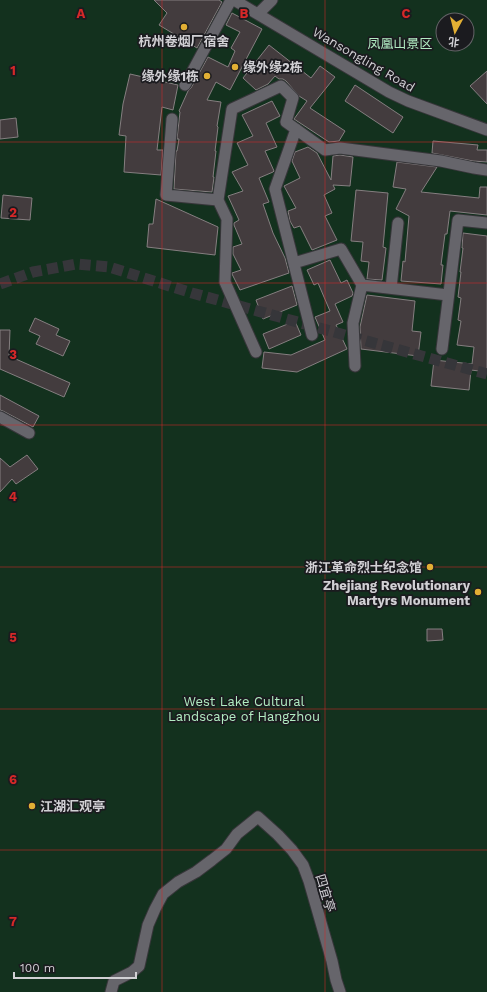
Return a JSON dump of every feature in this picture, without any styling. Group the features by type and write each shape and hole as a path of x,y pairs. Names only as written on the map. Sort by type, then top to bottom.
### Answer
{"street":[{"name":"Wansongling Road","path":"232,0 402,98 438,113 487,130"},
{"path":"185,85 232,0"},
{"path":"258,14 272,0"},
{"path":"256,352 225,282 227,220 218,200 232,109 281,86 293,98 286,122 325,150 340,148 441,160 487,170"},
{"path":"172,119 166,194 218,200"},
{"path":"296,128 275,189 312,335"},
{"path":"442,349 458,220 487,223"},
{"path":"391,288 398,223"},
{"path":"294,263 341,249 362,285 353,323 355,366"},
{"path":"362,285 448,295"},
{"path":"0,417 29,433"},
{"name":"四宜亭","path":"111,992 114,981 132,972 139,966 148,925 154,909 163,894 178,882 196,872 226,849 237,834 258,817 278,835 303,865 340,992"}],"green space":[{"name":"West Lake Cultural Landscape of Hangzhou","path":"0,0 487,0 487,992 0,992 0,426 5,421 0,418"}],"building":[{"path":"154,0 219,0 222,2 197,48 159,25 167,13"},
{"path":"232,13 262,29 230,90 216,82 207,100 221,102 217,126 212,192 174,189 176,151 179,139 177,139 179,111 188,91 208,57 228,67 235,51 231,48 240,32 226,25"},
{"path":"269,45 311,78 320,66 335,77 310,108 345,131 339,141 329,142 294,119 307,101 299,96 283,79 279,79 275,76 268,84 256,90 243,78"},
{"path":"487,71 487,104 470,86"},
{"path":"130,74 178,85 173,110 162,107 157,150 163,150 161,175 124,172 126,136 119,135 123,104"},
{"path":"355,85 403,117 393,133 345,101"},
{"path":"272,101 280,116 266,123 277,147 265,151 274,171 259,178 269,202 263,204 273,233 285,258 289,273 240,290 232,274 241,270 233,254 233,247 242,244 234,225 234,223 239,220 228,196 243,191 232,172 248,165 237,143 253,136 242,115"},
{"path":"16,118 18,137 0,139 0,120"},
{"path":"433,141 478,145 477,150 487,150 487,162 473,161 432,153"},
{"path":"308,147 317,153 331,180 333,156 340,155 353,157 350,186 333,185 335,189 324,195 332,213 325,216 337,240 312,250 300,226 294,228 290,221 288,211 296,208 284,186 300,178 292,161 295,152"},
{"path":"397,162 437,167 421,192 479,198 480,187 487,187 487,215 450,211 441,265 443,265 441,284 401,281 403,261 405,262 409,216 396,209 406,189 393,187"},
{"path":"356,190 388,193 383,247 386,248 382,280 367,279 369,262 361,261 363,242 351,241"},
{"path":"3,195 32,198 30,220 1,218"},
{"path":"156,199 218,227 215,255 147,247 149,224 153,224"},
{"path":"463,233 487,236 487,372 471,370 469,390 431,386 434,360 472,364 474,347 457,345 461,321 458,320 461,298 458,297"},
{"path":"330,260 341,283 347,280 353,293 352,296 335,304 343,322 336,325 347,349 297,372 262,368 264,352 291,355 325,340 315,317 330,311 318,283 314,285 307,270"},
{"path":"292,286 297,305 263,319 256,300"},
{"path":"367,295 415,301 412,331 421,332 418,356 361,349 360,327"},
{"path":"35,318 59,329 56,335 70,341 63,356 36,344 40,336 29,331"},
{"path":"295,321 301,335 269,349 263,334"},
{"path":"0,330 10,330 9,356 70,383 64,397 0,369"},
{"path":"0,395 39,416 33,427 0,410"},
{"path":"27,455 38,469 16,484 12,479 0,492 0,458 10,467"},
{"path":"427,629 442,629 443,640 427,641"}],"tunnel":[{"path":"0,284 33,272 76,264 109,267 192,293 487,374"}],"place":[{"name":"杭州卷烟厂宿舍","path":"184,27"},
{"name":"缘外缘2栋","path":"235,67"},
{"name":"缘外缘1栋","path":"207,76"},
{"name":"浙江革命烈士纪念馆","path":"430,567"},
{"name":"Zhejiang Revolutionary Martyrs Monument","path":"478,592"},
{"name":"江湖汇观亭","path":"32,806"}],"park label":[{"name":"凤凰山景区","path":"400,43"}]}
